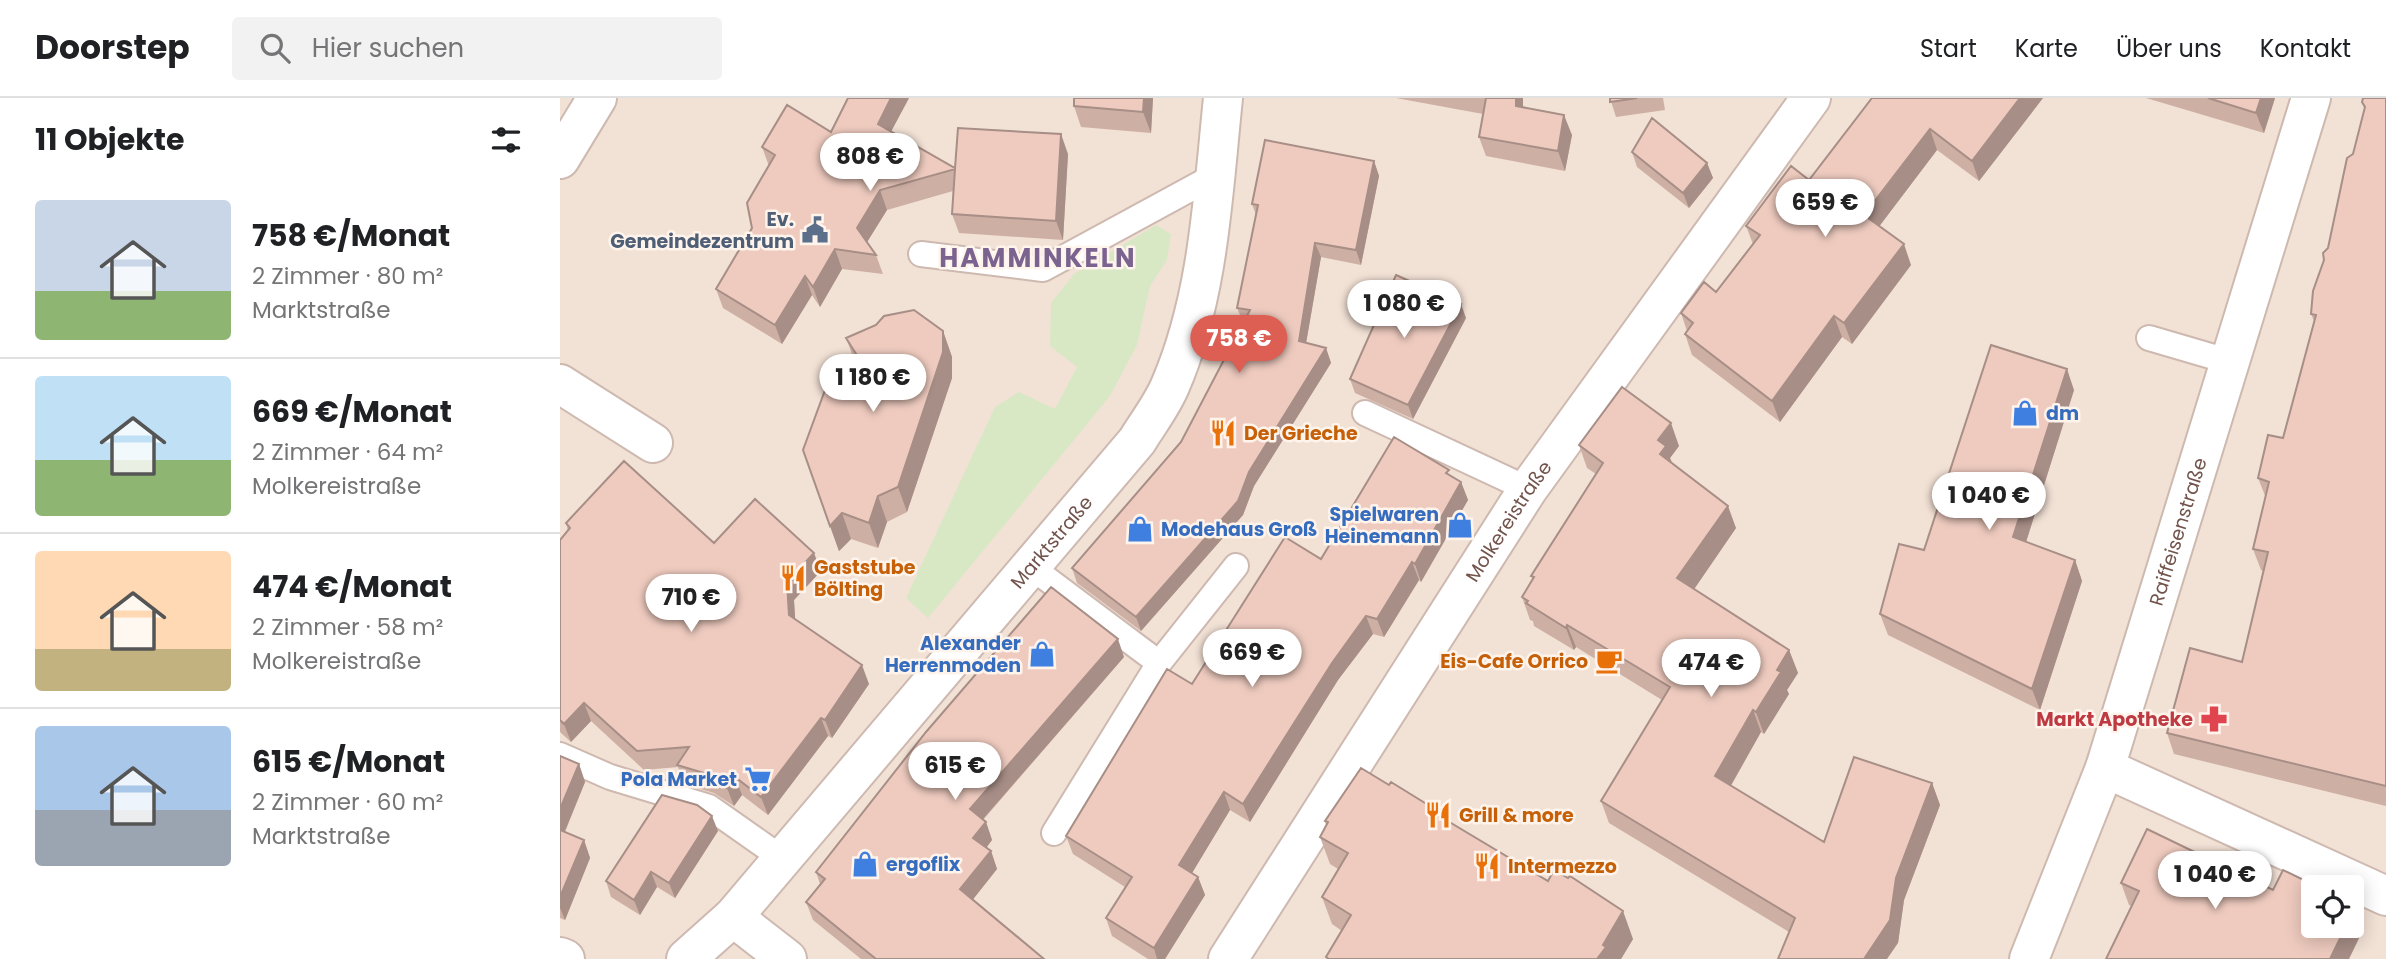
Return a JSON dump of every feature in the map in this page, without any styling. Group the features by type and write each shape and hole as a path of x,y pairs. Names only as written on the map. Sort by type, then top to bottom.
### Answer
{"street":[{"path":"560,159 597,98"},
{"name":"Marktstraße","path":"686,959 733,917 1137,441 1169,388 1189,334 1203,271 1223,98"},
{"name":"Molkereistraße","path":"1227,959 1528,489 1811,98"},
{"name":"Raiffeisenstraße","path":"2029,959 2105,768 2311,98"},
{"path":"560,384 653,443"},
{"path":"2105,768 2386,896"},
{"path":"733,917 787,959"},
{"path":"560,957 565,959"}],"lane":[{"path":"920,254 1043,269 1214,176"},
{"path":"2149,338 2231,362"},
{"path":"1365,413 1528,489"},
{"path":"1054,833 1159,663 1236,566"},
{"path":"1031,567 1159,663"},
{"path":"560,755 610,777 709,807 783,859"}],"shaded area":[{"path":"560,98 2386,98 2386,959 560,959"}],"green space":[{"path":"1156,225 1171,234 1167,260 1150,286 1137,345 1110,396 928,618 906,598 995,407 1019,392 1055,409 1077,367 1050,346 1051,303 1074,274"}],"building":[{"path":"848,98 891,98 878,124 955,168 958,128 1061,134 1056,221 952,214 955,169 880,190 857,228 876,255 835,249 813,287 805,276 775,325 716,289 752,228 747,203 775,155 762,147 787,105 831,132"},
{"path":"1074,98 1144,98 1143,112 1074,106"},
{"path":"1486,98 1516,98 1516,106 1564,115 1558,151 1479,137"},
{"path":"1610,98 1637,98 1610,102"},
{"path":"1872,98 2020,98 1972,161 1930,129 1864,215 1904,244 1844,323 1834,316 1772,401 1685,334 1693,323 1681,313 1704,282 1716,292 1760,235 1746,226 1791,166 1809,180"},
{"path":"2208,98 2261,98 2256,113"},
{"path":"2363,98 2386,98 2386,786 2167,733 2190,648 2242,662 2268,552 2253,549 2269,482 2258,478 2268,435 2283,438 2316,315 2311,314 2313,291 2324,260 2323,253 2328,248 2347,158 2353,154 2365,107"},
{"path":"1652,118 1707,163 1683,193 1632,152"},
{"path":"1265,140 1374,161 1356,250 1315,243 1299,341 1326,348 1249,472 1238,501 1136,617 1072,568 1181,442 1250,310 1237,308 1258,205 1252,204"},
{"path":"1396,275 1461,304 1408,405 1350,379"},
{"path":"914,310 943,331 943,352 898,487 878,496 869,523 842,513 830,526 803,450 832,371 860,360 846,338 876,325 884,316"},
{"path":"1991,345 2067,369 2013,537 2075,560 2032,689 1880,614 1899,544 1924,550"},
{"path":"1622,387 1671,423 1658,440 1666,446 1660,454 1728,506 1677,578 1789,650 1777,670 1781,672 1756,712 1753,710 1715,776 1824,842 1854,757 1932,783 1896,878 1890,920 1864,959 1778,959 1795,918 1601,801 1670,687 1567,625 1566,628 1526,603 1528,601 1522,597 1534,577 1531,576 1603,463 1579,445"},
{"path":"1394,437 1449,470 1446,473 1461,482 1415,564 1412,562 1377,619 1366,616 1332,663 1243,804 1224,792 1179,865 1198,877 1154,948 1106,918 1132,877 1066,836 1167,669 1192,684 1285,537 1321,559"},
{"path":"624,461 714,543 755,499 814,553 787,582 789,615 862,665 825,720 821,718 761,797 735,777 727,788 707,774 677,765 689,747 637,751 584,703 564,724 560,720 560,540 570,528 566,523"},
{"path":"1051,587 1118,639 970,809 986,822 973,838 991,851 960,889 1044,959 876,959 806,902 825,879 816,872 926,732"},
{"path":"560,756 579,764 560,809"},
{"path":"1361,768 1389,785 1391,782 1433,808 1431,811 1548,881 1554,870 1568,878 1570,876 1623,911 1603,945 1606,947 1597,959 1326,957 1351,915 1322,897 1348,853 1320,837 1328,822 1325,821"},
{"path":"662,795 697,805 712,816 669,883 651,872 634,900 606,881"},
{"path":"2147,829 2273,890 2283,870 2301,879 2301,938 2340,938 2330,959 2106,959 2139,891 2121,883"},
{"path":"560,830 584,840 560,897"}],"place":[{"name":"Ev. Gemeindezentrum","path":"815,230"},
{"name":"dm","path":"2025,413"},
{"name":"Der Grieche","path":"1223,433"},
{"name":"Spielwaren Heinemann","path":"1460,525"},
{"name":"Modehaus Groß","path":"1140,529"},
{"name":"Gaststube Bölting","path":"793,578"},
{"name":"Alexander Herrenmoden","path":"1042,654"},
{"name":"Eis-Cafe Orrico","path":"1609,661"},
{"name":"Markt Apotheke","path":"2214,719"},
{"name":"Pola Market","path":"758,779"},
{"name":"Grill & more","path":"1438,815"},
{"name":"ergoflix","path":"865,864"},
{"name":"Intermezzo","path":"1487,866"}],"district":[{"name":"HAMMINKELN","path":"1038,258"}]}
